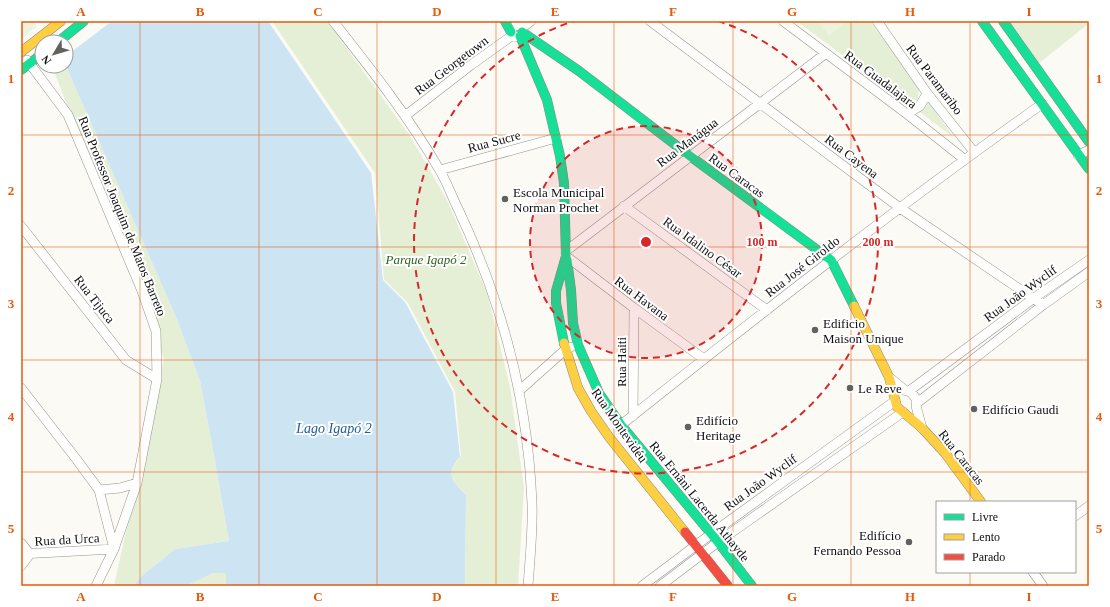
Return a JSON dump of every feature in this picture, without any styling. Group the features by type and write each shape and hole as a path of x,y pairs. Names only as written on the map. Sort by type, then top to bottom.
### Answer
{"street":[{"path":"21,52 62,21"},
{"path":"68,34 84,21"},
{"name":"Rua Montevidéu","path":"505,21 517,30 547,100 556,138 564,183 566,253 556,291 556,303 561,331 578,388 591,411 609,437 703,554"},
{"name":"Rua Georgetown","path":"405,116 517,30 531,21"},
{"name":"Rua Cayena","path":"650,21 900,208 1044,305"},
{"name":"Rua Guadalajara","path":"783,21 964,160"},
{"name":"Rua Paramaribo","path":"877,21 927,93 974,152"},
{"path":"982,21 1089,169"},
{"path":"1003,21 1089,142"},
{"path":"336,22 405,116 440,170 471,237 497,305 519,390 526,437 532,502 528,586"},
{"name":"Rua Caracas","path":"517,30 579,71 690,156 831,260 889,377 898,409 904,412 922,428 945,453 980,501"},
{"name":"Rua Professor Joaquim de Matos Barreto","path":"21,52 68,115 142,291 156,331 157,379 137,484 114,549 96,586"},
{"name":"Rua Manágua","path":"566,253 624,206 825,54"},
{"path":"21,70 34,60"},
{"path":"906,114 920,106 927,93"},
{"name":"Rua José Giroldo","path":"622,425 831,260 974,152 1042,104"},
{"name":"Rua Sucre","path":"440,170 556,138"},
{"path":"1078,155 1089,150"},
{"name":"Rua Idalino César","path":"624,206 767,310"},
{"name":"Rua Tijuca","path":"21,226 126,360 157,379"},
{"name":"Rua Havana","path":"566,253 634,308 704,359"},
{"name":"Rua Ernâni Lacerda Athayde","path":"566,253 571,290 573,323 578,344 599,393 622,425 752,586"},
{"name":"Rua João Wyclif","path":"642,586 895,400 900,392 907,391 1034,298 1089,260"},
{"name":"Rua João Wyclif","path":"660,586 718,542 904,412 912,411 916,404 1089,272"},
{"name":"Rua Haiti","path":"633,416 634,308"},
{"path":"519,390 566,349 578,344"},
{"name":"Rua Caracas","path":"889,377 914,396 922,428"},
{"path":"21,388 99,490 114,549"},
{"path":"99,490 120,488 137,484"},
{"path":"1076,515 1089,506"},
{"path":"21,543 25,554 21,566"},
{"name":"Rua da Urca","path":"25,554 114,549"},
{"path":"703,554 728,586"},
{"path":"1034,573 1043,586"}],"green space":[{"path":"21,21 33,21 37,26 21,39"},
{"name":"Parque Igapó 2","path":"272,21 327,21 410,136 447,200 487,293 510,387 524,488 518,586 465,586 466,495 456,485 452,476 454,465 461,456 455,392 408,303 384,279 375,173"},
{"path":"802,21 870,21 919,88 918,100 906,102 799,23"},
{"path":"817,21 847,21 829,36"},
{"path":"1007,21 1082,21 1088,24 1038,64"},
{"path":"55,74 70,74 176,317 200,381 229,541 175,549 143,575 133,586 114,586 164,359"},
{"path":"928,101 953,137 920,112 925,108"},
{"path":"213,573 226,573 226,586 186,586"}],"water":[{"name":"Lago Igapó 2","path":"112,21 268,21 371,173 383,280 405,302 453,392 460,457 453,466 452,476 456,485 466,495 465,586 226,586 226,573 213,573 186,586 133,586 143,575 175,549 229,541 200,381 176,317 70,74 74,74 74,50"}],"traffic: fast":[{"path":"68,34 84,21"},
{"path":"505,21 511,32"},
{"path":"982,21 1089,169"},
{"path":"1003,21 1089,142"},
{"path":"522,32 579,71 690,156 831,260 854,306"},
{"path":"520,36 547,100 560,156 564,183 566,256 556,291 556,303 564,343"},
{"path":"21,70 34,60"},
{"path":"567,260 573,323 578,345 599,393 621,425 718,542 752,586"}],"traffic: slow":[{"path":"21,52 61,21"},
{"path":"854,306 889,377 897,407 922,428 945,453 980,501"},
{"path":"564,343 578,388 591,411 609,437 685,532"}],"traffic: jam":[{"path":"685,532 728,586"}],"place":[{"name":"Escola Municipal Norman Prochet","path":"505,199"},
{"name":"Edificio Maison Unique","path":"815,330"},
{"name":"Le Reve","path":"850,388"},
{"name":"Edifício Gaudi","path":"974,409"},
{"name":"Edifício Heritage","path":"688,427"},
{"name":"Edifício Fernando Pessoa","path":"909,542"}]}
